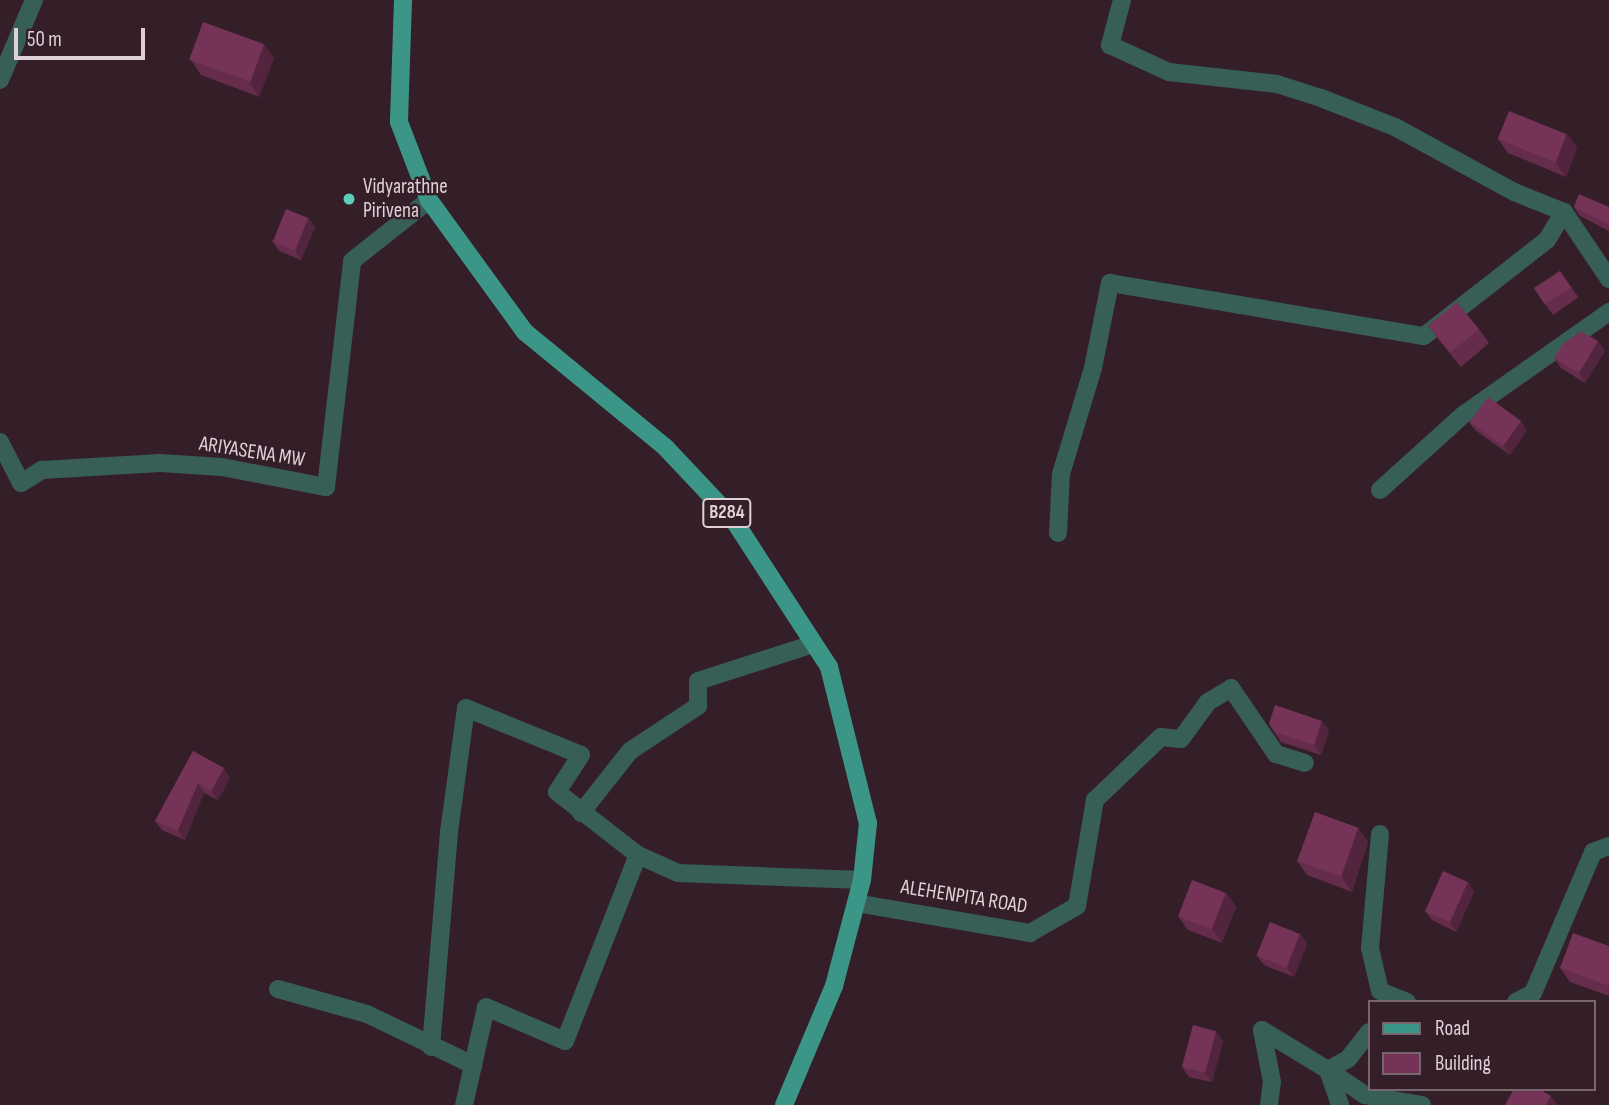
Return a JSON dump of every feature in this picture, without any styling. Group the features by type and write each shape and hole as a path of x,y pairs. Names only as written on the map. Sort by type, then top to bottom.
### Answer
{"main road":[{"name":"B284","path":"403,0 399,122 429,200 525,332 666,448 733,519 829,667 868,823 862,880 834,986 784,1105"}],"street":[{"path":"0,80 34,0"},
{"path":"1122,0 1110,46 1169,72 1277,84 1321,98 1395,128 1514,192 1564,212 1609,279"},
{"name":"ARIYASENA MW","path":"0,442 21,483 42,470 160,463 222,467 326,487 352,261 429,200"},
{"path":"1058,533 1061,474 1093,368 1110,283 1424,336 1546,240 1564,212"},
{"path":"1380,490 1463,415 1609,312"},
{"path":"581,813 630,751 698,706 698,681 813,644"},
{"name":"ALEHENPITA ROAD","path":"856,903 1030,933 1065,913 1077,906 1095,800 1161,737 1181,739 1208,702 1231,688 1276,754 1305,763"},
{"path":"431,1047 449,832 466,708 581,755 557,792 638,855 678,873 862,880"},
{"path":"1380,834 1370,948 1380,997"},
{"path":"1520,1000 1534,993 1594,852 1609,846"},
{"path":"464,1105 486,1007 565,1041 638,855"},
{"path":"278,989 367,1014 473,1065"},
{"path":"1269,1105 1272,1082 1262,1030 1365,1095 1422,1105"},
{"path":"1328,1070 1348,1059 1368,1033"},
{"path":"1328,1070 1339,1105"}],"building":[{"path":"203,22 264,44 250,82 189,60"},
{"path":"1509,111 1566,134 1555,162 1498,139"},
{"path":"1579,194 1609,207 1609,225 1574,207"},
{"path":"286,209 308,218 295,250 273,241"},
{"path":"1560,271 1571,288 1545,305 1534,288"},
{"path":"1457,302 1479,329 1450,352 1428,325"},
{"path":"1581,331 1598,341 1579,373 1554,358 1563,344"},
{"path":"1488,397 1521,421 1503,446 1470,422"},
{"path":"1275,705 1322,721 1314,745 1275,732 1269,724"},
{"path":"193,751 224,768 211,791 198,783 178,830 155,821"},
{"path":"1315,812 1358,828 1340,877 1297,861"},
{"path":"1443,871 1468,882 1450,922 1425,911"},
{"path":"1192,880 1226,893 1212,929 1178,916"},
{"path":"1270,922 1300,934 1286,967 1257,955"},
{"path":"1573,933 1609,946 1609,986 1560,968"},
{"path":"1193,1025 1216,1031 1205,1073 1182,1067"},
{"path":"1513,1091 1542,1091 1551,1096 1546,1105 1505,1105"}],"place":[{"name":"Vidyarathne Pirivena","path":"349,199"}]}
